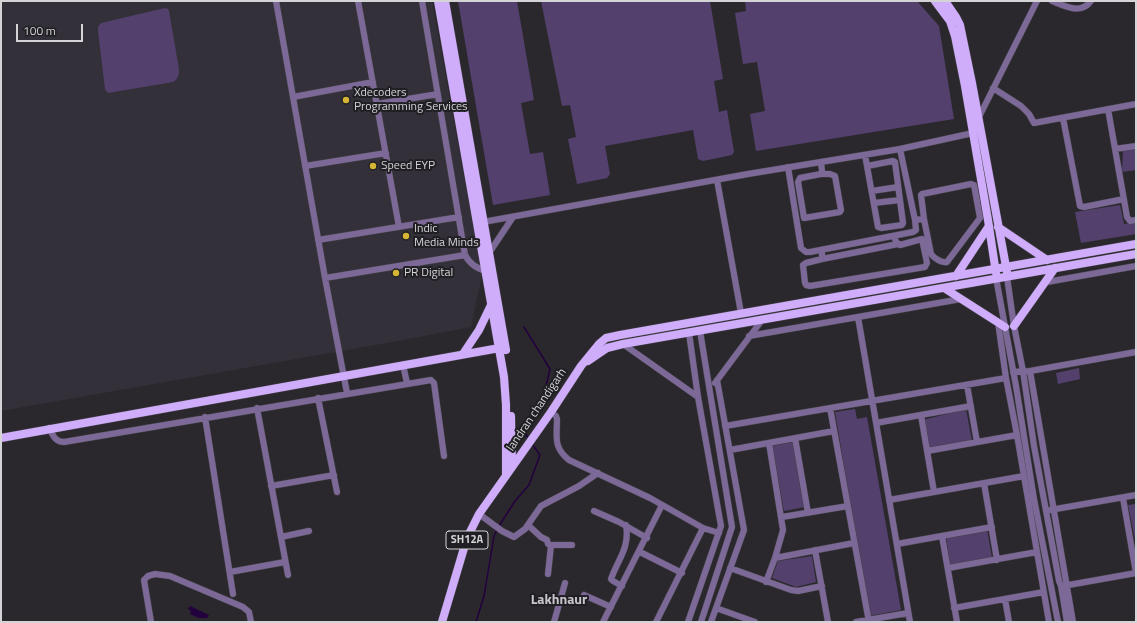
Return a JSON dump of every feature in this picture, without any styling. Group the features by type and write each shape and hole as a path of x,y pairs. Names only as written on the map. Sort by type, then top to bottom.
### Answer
{"main road":[{"path":"438,1 481,223 489,253 502,347 506,404 506,475"},
{"path":"445,1 481,223 486,271 492,303 510,377 512,467"},
{"path":"935,1 950,21 953,29 965,86 989,226 996,278"},
{"path":"945,1 960,25 1007,276"},
{"path":"956,276 989,226"},
{"path":"998,227 1047,260"},
{"name":"landran chandigarh","path":"512,467 581,366 599,344 606,338 1136,244"},
{"path":"581,366 607,348 623,344 1136,254"},
{"path":"1014,326 1047,282 1055,268"},
{"path":"944,288 1005,327"},
{"path":"463,354 479,330 492,303"},
{"path":"1,438 49,428 502,347"},
{"name":"SH12A","path":"442,622 467,538 479,514 512,467"}],"street":[{"path":"276,1 318,240 347,393"},
{"path":"358,1 399,227"},
{"path":"422,1 459,217 464,255 474,266 486,271"},
{"path":"481,223 788,167 900,149 973,133 993,88 1037,1"},
{"path":"1052,1 1074,9 1087,6 1091,1"},
{"path":"293,97 373,82"},
{"path":"993,88 1021,106 1029,114 1034,123 1136,104"},
{"path":"377,104 438,94"},
{"path":"1108,109 1128,220 1136,220"},
{"path":"1063,118 1080,206 1084,207 1124,199"},
{"path":"1115,149 1136,146"},
{"path":"788,167 801,248 806,252 822,250 913,232 916,230 916,220 900,149"},
{"path":"305,166 386,152"},
{"path":"865,155 878,227 881,228 902,225 903,223 895,162 893,161 867,166"},
{"path":"821,162 821,174"},
{"path":"821,174 830,174 835,176 841,210 839,213 804,218 798,182 800,178 821,174"},
{"path":"717,180 741,314"},
{"path":"971,184 974,185 980,218 947,262 943,262 933,257 931,254 924,219 922,194 971,184"},
{"path":"872,191 898,187"},
{"path":"874,203 900,200"},
{"path":"318,240 459,217"},
{"path":"489,253 513,217"},
{"path":"916,220 924,219"},
{"path":"894,236 898,244"},
{"path":"922,239 927,263 925,267 810,286 806,285 804,265 806,263 822,259 898,244 900,245 922,239"},
{"path":"822,250 822,259"},
{"path":"325,278 464,255"},
{"path":"1047,282 1136,266"},
{"path":"1007,276 1034,446 1059,581 1064,586 1072,622"},
{"path":"996,278 1036,512 1058,622"},
{"path":"749,336 961,298"},
{"path":"858,317 910,622"},
{"path":"710,390 762,320"},
{"path":"998,322 1006,378 1050,622"},
{"path":"700,331 732,527 701,622"},
{"path":"688,622 721,526 698,397 689,333"},
{"path":"623,344 698,397"},
{"path":"1013,372 1030,371 1136,352"},
{"path":"403,365 407,383"},
{"path":"1030,371 1054,510 1067,622"},
{"path":"725,426 1006,378"},
{"path":"49,428 56,440 64,442 428,380 434,382 444,456"},
{"path":"711,622 744,530 717,380"},
{"path":"967,385 977,442"},
{"path":"318,398 337,492"},
{"path":"876,423 970,406"},
{"path":"257,408 288,575"},
{"path":"830,408 868,621"},
{"path":"551,412 557,419 557,444 560,451 568,460 598,473 662,505 703,528 719,533"},
{"path":"921,415 934,492"},
{"path":"205,417 233,594"},
{"path":"730,450 834,431"},
{"path":"927,451 1017,435"},
{"path":"795,438 808,513"},
{"path":"766,582 783,534 782,517 769,443"},
{"path":"479,514 514,537 528,525 541,506 579,486 598,473"},
{"path":"271,486 334,475"},
{"path":"889,500 1024,476"},
{"path":"984,483 997,560"},
{"path":"1036,512 1136,495"},
{"path":"1052,588 1136,573 1123,498"},
{"path":"603,622 640,552 662,505"},
{"path":"782,517 848,506"},
{"path":"594,511 626,525 647,538"},
{"path":"528,525 547,540 548,544 551,546 548,574"},
{"path":"622,586 611,579 625,550 627,532 626,525"},
{"path":"897,544 992,527"},
{"path":"656,622 682,573 703,528"},
{"path":"281,537 309,531"},
{"path":"942,536 957,622"},
{"path":"775,558 854,543"},
{"path":"551,546 572,545"},
{"path":"815,550 828,622"},
{"path":"640,552 682,573"},
{"path":"948,568 1037,552"},
{"path":"230,572 285,562"},
{"path":"730,568 795,591 822,586"},
{"path":"151,622 144,580 148,576 162,574 177,578 243,607 249,612 252,622"},
{"path":"554,622 565,583"},
{"path":"954,608 1044,592"},
{"path":"584,595 611,607"},
{"path":"1005,599 1009,622"},
{"path":"716,608 754,622"},
{"path":"856,622 908,614"}],"shaded area":[{"path":"1,1 432,1 482,275 471,327 1,411"},
{"path":"458,1 517,1 534,100 521,103 530,154 543,152 550,195 493,205"},
{"path":"541,1 710,1 723,79 714,81 719,112 727,110 734,152 732,155 703,161 698,159 693,130 605,146 610,174 607,178 577,184 568,139 576,137 570,105 562,106"},
{"path":"745,1 917,1 939,26 954,119 756,151 750,114 765,111 757,62 743,64 735,13 746,11"},
{"path":"165,8 169,11 179,69 175,81 108,93 105,89 98,27 101,23"},
{"path":"1136,149 1136,170 1122,172 1123,151"},
{"path":"1120,205 1124,224 1136,222 1136,234 1081,243 1075,212"},
{"path":"1079,368 1080,379 1058,384 1056,373"},
{"path":"855,409 857,419 867,417 901,610 869,616 835,412"},
{"path":"966,409 972,441 929,450 923,420"},
{"path":"793,442 805,507 784,511 772,446"},
{"path":"1136,504 1136,544 1128,505"},
{"path":"987,529 992,558 950,565 946,537"},
{"path":"812,556 816,582 796,587 772,578 778,561"},
{"path":"190,606 209,615 207,618 199,618 190,614 191,611 188,609"}],"waterway":[{"path":"524,327 550,369 544,394 529,422 525,433 529,439"},
{"path":"499,526 515,501 529,485 540,455 532,444"},
{"path":"476,622 484,596 494,536 497,530"}],"place":[{"name":"Xdecoders Programming Services","path":"346,100"},
{"name":"Speed EYP","path":"373,166"},
{"name":"Indic Media Minds","path":"406,236"},
{"name":"PR Digital","path":"396,273"}],"district":[{"name":"Lakhnaur","path":"559,601"}]}
